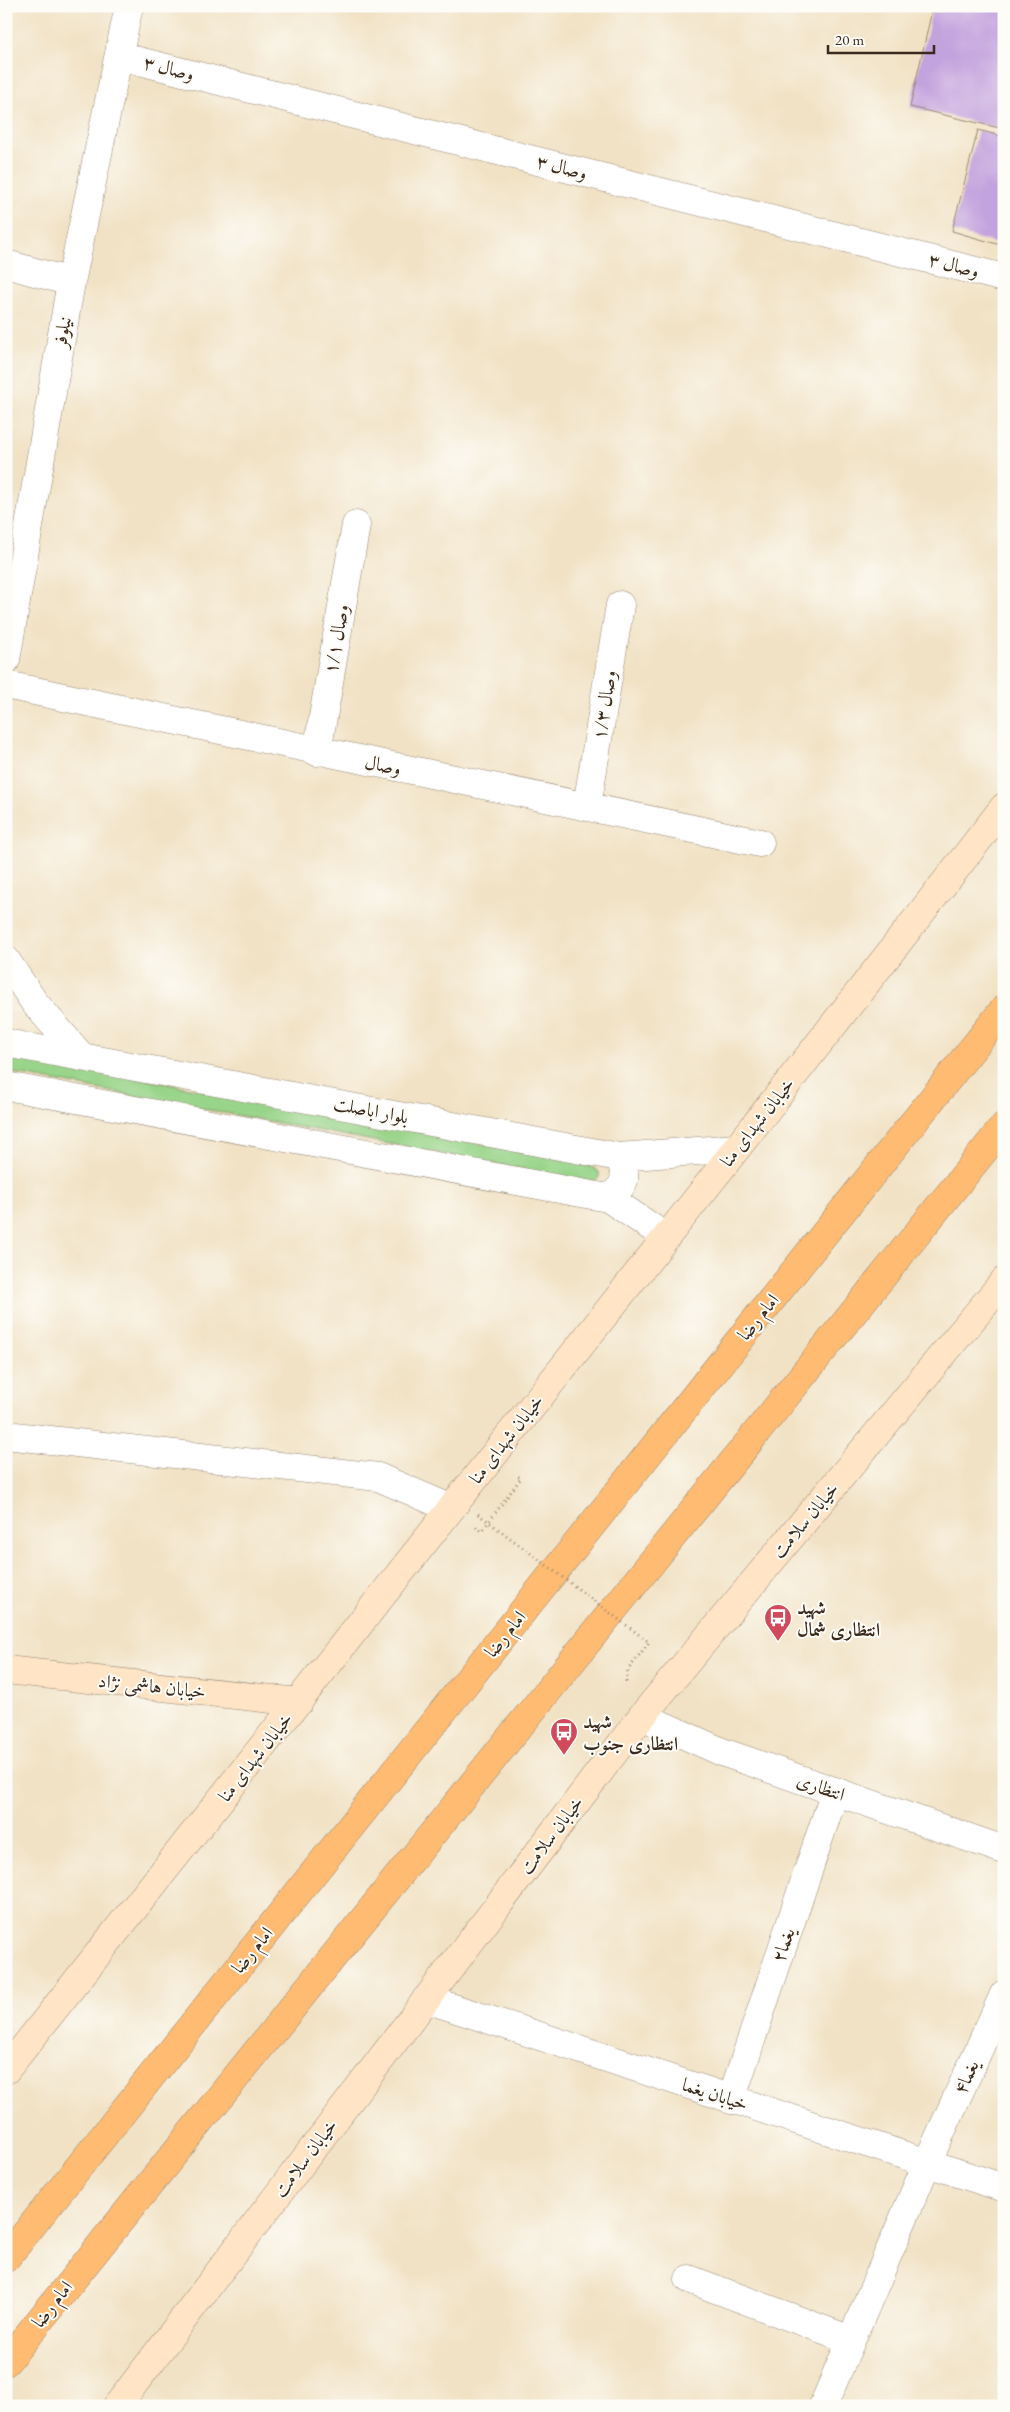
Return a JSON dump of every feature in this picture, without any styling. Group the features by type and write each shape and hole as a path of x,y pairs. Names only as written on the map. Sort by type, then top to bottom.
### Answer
{"highway":[{"name":"امام رضا","path":"6,2258 1004,1009"},
{"name":"امام رضا","path":"6,2362 1004,1126"}],"street":[{"name":"نیلوفر","path":"6,660 71,282 129,6"},
{"name":"وصال ۳","path":"120,56 1004,278"},
{"path":"6,264 71,282"},
{"name":"وصال ۱/۱","path":"317,752 356,525"},
{"name":"وصال ۱/۳","path":"587,806 620,605"},
{"name":"وصال","path":"6,685 317,752 760,843"},
{"name":"خیابان شهدای منا","path":"6,2070 737,1148 1004,807"},
{"path":"6,960 34,1002 81,1056"},
{"name":"بلوار اباصلت","path":"6,1042 619,1157 737,1148"},
{"path":"6,1086 608,1198 666,1237"},
{"path":"608,1198 620,1190 624,1182 625,1170 619,1157"},
{"name":"خیابان سلامت","path":"117,2406 642,1716 1004,1280"},
{"path":"6,1435 378,1478 450,1508"},
{"name":"خیابان هاشمی نژاد","path":"6,1670 299,1702"},
{"name":"انتظاری","path":"642,1716 722,1752 1004,1850"},
{"name":"یغما۲","path":"731,2100 835,1791"},
{"name":"یغما۴","path":"823,2406 928,2161 1004,1994"},
{"name":"خیابان یغما","path":"426,1999 731,2100 928,2161 1004,2188"},
{"path":"689,2279 851,2340"}],"path":[{"path":"478,1514 649,1642 628,1670"}],"green space":[{"path":"6,1053 566,1160 592,1167 599,1172 599,1177 595,1181 587,1181 6,1072"}],"building":[{"path":"933,6 995,6 1004,8 1004,129 910,107"},
{"path":"978,130 1004,137 1004,246 952,231"}],"place":[{"name":"شهید انتظاری شمال","path":"778,1642"},
{"name":"شهید انتظاری جنوب","path":"564,1756"}]}
